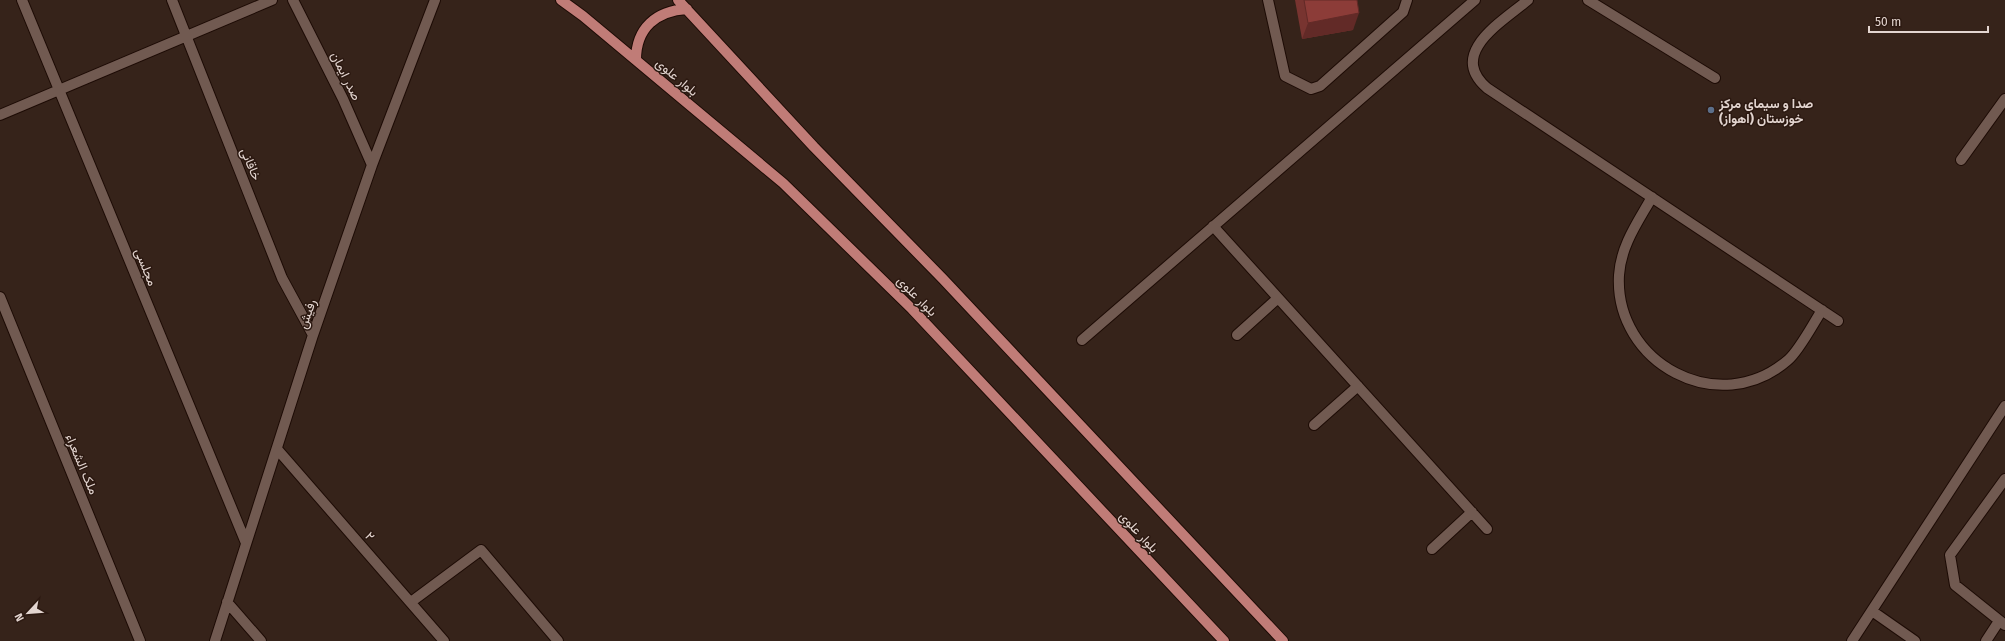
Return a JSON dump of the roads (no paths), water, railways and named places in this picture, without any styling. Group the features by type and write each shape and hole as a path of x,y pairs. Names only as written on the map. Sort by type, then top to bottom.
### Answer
{"main road":[{"name":"بلوار علوی","path":"562,0 783,183 912,309 1224,641"},
{"path":"678,0 814,147 943,279 1283,641"},
{"path":"636,60 636,49 641,35 649,24 660,15 673,10 687,9"}],"street":[{"name":"مجلسی","path":"22,0 246,543"},
{"name":"خاقانی","path":"172,0 215,112 248,188 282,278 313,335"},
{"path":"0,115 272,0"},
{"name":"صدر ایمان","path":"293,0 343,99 372,165"},
{"name":"رفیش","path":"215,641 313,335 372,165 435,0"},
{"path":"1268,0 1285,76 1311,89 1320,86 1403,12 1407,0"},
{"path":"1082,340 1475,0"},
{"path":"1528,0 1478,44 1473,56 1472,69 1478,80 1652,198 1838,321"},
{"path":"1588,0 1715,78"},
{"path":"1961,160 2005,99"},
{"path":"1652,198 1626,243 1620,264 1619,291 1627,322 1634,336 1656,361 1669,370 1683,377 1715,384 1747,382 1762,376 1789,359 1822,310"},
{"path":"1214,226 1487,529"},
{"name":"ملک الشعراء","path":"0,297 141,639"},
{"path":"1237,335 1278,298"},
{"path":"1314,425 1358,386"},
{"path":"1852,641 2005,406"},
{"name":"۲","path":"277,448 444,641"},
{"path":"1986,641 2002,623 1955,584 1950,555 2005,479"},
{"path":"1432,549 1472,512"},
{"path":"411,602 480,550 558,641"},
{"path":"227,602 261,641"},
{"path":"1872,611 1915,641"},
{"path":"206,641 219,628"}],"place":[{"name":"صدا و سیمای مرکز خوزستان (اهواز)","path":"1711,110"}]}
